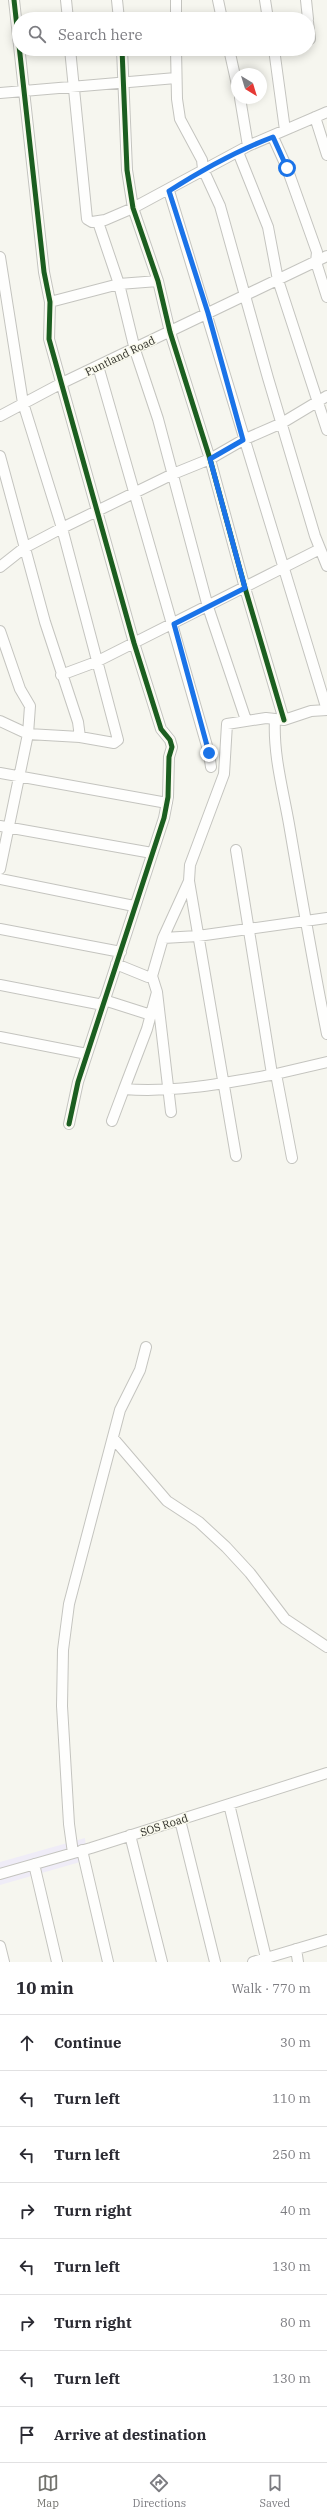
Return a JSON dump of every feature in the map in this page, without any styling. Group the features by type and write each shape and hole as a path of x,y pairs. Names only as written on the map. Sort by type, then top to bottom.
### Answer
{"street":[{"path":"14,0 15,12"},
{"path":"66,0 67,12"},
{"path":"117,0 118,12"},
{"path":"176,0 176,12"},
{"path":"218,0 221,12"},
{"path":"265,0 267,12"},
{"path":"306,0 307,12"},
{"path":"19,56 44,272 50,302 49,338 134,643 161,729 170,740 172,748 169,757 167,803 121,952 87,1054 69,1124"},
{"path":"71,56 87,220 98,222 133,208 169,191 203,170 248,146 273,137 285,130 327,112"},
{"path":"122,56 127,170 133,208 158,281 170,332 210,459 279,720 275,740 305,922 322,986 327,1034"},
{"path":"176,56 176,78 180,119 202,160 203,170 220,206 243,296 320,549 327,566"},
{"path":"231,56 233,68"},
{"path":"275,56 285,130"},
{"path":"0,93 23,92 124,81 176,78"},
{"path":"241,104 248,146"},
{"path":"315,117 327,155"},
{"path":"273,137 287,168 316,252 316,262 327,297"},
{"path":"238,152 268,227 278,280 327,430"},
{"path":"169,191 208,313 243,440 282,570 327,710 311,711 279,720 246,720 227,724 224,774 190,865 189,881 222,1083 236,1156"},
{"path":"98,222 119,284 135,350 173,474 208,607 246,720"},
{"name":"Puntland Road","path":"0,416 62,383 135,350 327,256"},
{"path":"0,257 23,403 62,528 96,662 118,740 114,743 80,737 28,734 0,721"},
{"path":"50,302 119,284 158,281"},
{"path":"98,366 174,624 209,753 211,767"},
{"path":"0,567 24,548 62,528 173,474 210,459 243,440 282,423 318,403 327,396"},
{"path":"0,456 24,548 61,675 78,722 80,737"},
{"path":"61,675 96,662 282,570 320,549"},
{"path":"0,630 20,689 30,706 28,734 19,777 5,827 0,869"},
{"path":"0,773 167,803"},
{"path":"5,827 152,854"},
{"path":"236,850 274,1074 292,1158"},
{"path":"0,879 134,906"},
{"path":"171,1112 157,992 152,976 163,938 189,881"},
{"path":"163,938 198,936 327,918"},
{"path":"0,929 121,952"},
{"path":"116,964 148,977 152,976"},
{"path":"0,985 104,1002 151,1015"},
{"path":"112,1121 151,1015 157,992"},
{"path":"0,1037 87,1054"},
{"path":"124,1089 168,1090 222,1083 274,1074 327,1062"},
{"path":"108,1962 69,1824 62,1706 63,1650 69,1604 90,1516 120,1410 140,1370 146,1347"},
{"path":"113,1438 167,1501 199,1522 226,1546 250,1573 285,1619 327,1647"},
{"name":"SOS Road","path":"0,1874 77,1852 327,1773"},
{"path":"228,1804 266,1958"},
{"path":"180,1820 215,1962"},
{"path":"130,1835 162,1962"},
{"path":"34,1864 56,1962"},
{"path":"253,1962 327,1940"},
{"path":"0,1946 4,1962"},
{"path":"296,1950 298,1962"}],"shaded area":[{"path":"85,1838 87,1860 0,1885 0,1862"}],"cycle path":[{"path":"14,0 15,12"},
{"path":"20,56 44,272 50,302 49,339 134,643 161,729 170,740 172,747 169,757 168,797 164,818 78,1082 69,1124"},
{"path":"122,56 127,170 133,208 158,281 170,332 210,459 245,588 284,720"}],"route":[{"path":"209,753 174,624 245,588 210,459 243,440 208,313 169,191 203,170 248,146 273,137 287,168"}]}
